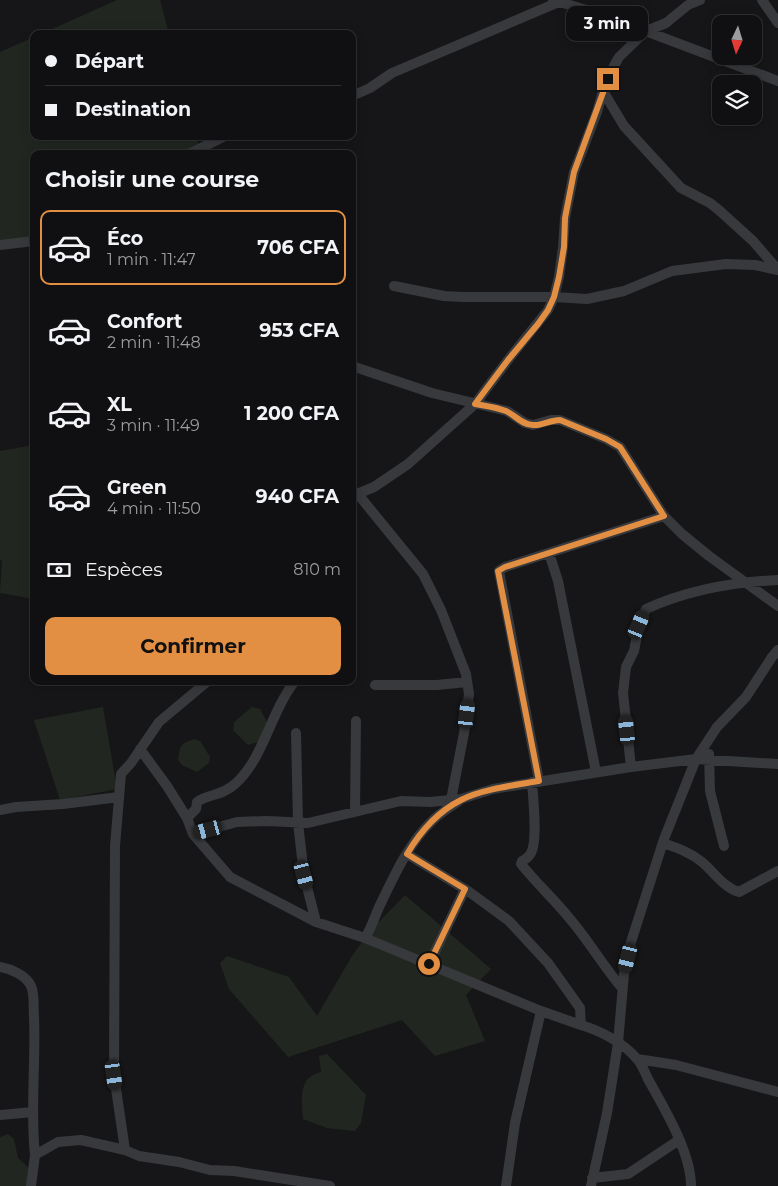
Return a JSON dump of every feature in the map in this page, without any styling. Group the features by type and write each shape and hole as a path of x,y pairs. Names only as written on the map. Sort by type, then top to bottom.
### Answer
{"street":[{"path":"356,494 374,487 408,464 475,404 548,310 554,297 560,270 565,218 574,172 603,91 619,57 646,31 666,23 688,5 700,0"},
{"path":"762,0 778,23"},
{"path":"356,94 370,88 392,73 556,1 602,15 778,81"},
{"path":"603,91 624,126 681,188 710,203 720,211 753,240 778,270"},
{"path":"197,150 217,140"},
{"path":"0,246 30,242"},
{"path":"394,286 444,296 587,299 610,295 672,271 726,264 755,265 778,270"},
{"path":"356,367 432,393 507,411 524,423 532,425 551,420 560,420 606,439 620,447 664,516 682,534 778,606"},
{"path":"356,495 423,574 441,610 466,674 469,694 456,800 433,819 418,836 380,904 370,931 364,938"},
{"path":"622,988 570,918 538,886 521,864 533,849 536,782 498,571 505,567 664,516"},
{"path":"549,553 558,581 596,772"},
{"path":"631,767 624,693 625,675 626,667 634,651 639,625 646,610 667,599 693,592 745,582 778,580"},
{"path":"679,1140 628,1174 592,1182 607,1113 618,1043 622,988 631,942 662,843 696,759 717,727 746,697 778,650"},
{"path":"375,685 437,685 467,682"},
{"path":"125,1150 114,1075 115,846 121,774 159,722 203,685"},
{"path":"187,818 196,809 197,802 221,794 236,784 258,753 286,693 292,685"},
{"path":"355,812 356,721"},
{"path":"296,733 298,823 304,875 316,922"},
{"path":"709,740 710,791 724,846"},
{"path":"140,749 187,818 193,834 230,877 316,922 364,938 540,1011 598,1030 618,1043 637,1059 679,1140 686,1160 691,1186"},
{"path":"193,834 237,822 268,821 308,824 401,801 430,802 456,800 493,790 536,782 696,759 778,764"},
{"path":"0,810 119,797"},
{"path":"662,843 686,851 716,874 730,890 739,892 778,871"},
{"path":"407,854 465,889 508,921 548,963 580,1008 581,1025"},
{"path":"429,964 465,889"},
{"path":"0,967 10,969 27,980 32,988 35,1045 33,1136 35,1155 31,1186"},
{"path":"506,1186 515,1123 540,1011"},
{"path":"637,1059 676,1066 778,1092"},
{"path":"0,1115 34,1112"},
{"path":"35,1155 58,1142 81,1140 125,1150 139,1156 179,1162 210,1170 234,1171 330,1186"}],"shaded area":[{"path":"117,0 160,0 168,30 50,30"},
{"path":"30,39 30,140 197,140 200,150 30,150 30,241 0,245 0,52"},
{"path":"30,446 30,598 0,593 2,560 0,560 0,451"},
{"path":"103,707 117,789 60,800 34,720"},
{"path":"252,707 260,709 269,726 261,741 248,745 233,730 234,722"},
{"path":"195,739 201,742 210,757 209,763 197,772 182,765 178,760 179,751 182,746 186,742"},
{"path":"405,895 491,969 466,995 485,1041 435,1056 402,1020 288,1057 229,989 220,963 227,956 289,977 317,1016 352,956 370,931"},
{"path":"327,1054 366,1095 361,1123 355,1131 327,1128 303,1119 302,1097 304,1087 310,1077 321,1072 319,1056"},
{"path":"8,1134 14,1139 18,1158 30,1169 29,1186 0,1186 0,1137"}],"route":[{"path":"429,964 465,889 407,854 418,836 433,819 461,800 493,790 539,781 498,571 505,567 664,516 620,447 606,439 560,420 551,420 538,425 532,425 524,423 507,411 475,404 538,324 554,297 564,247 565,218 574,172 608,79"}]}
